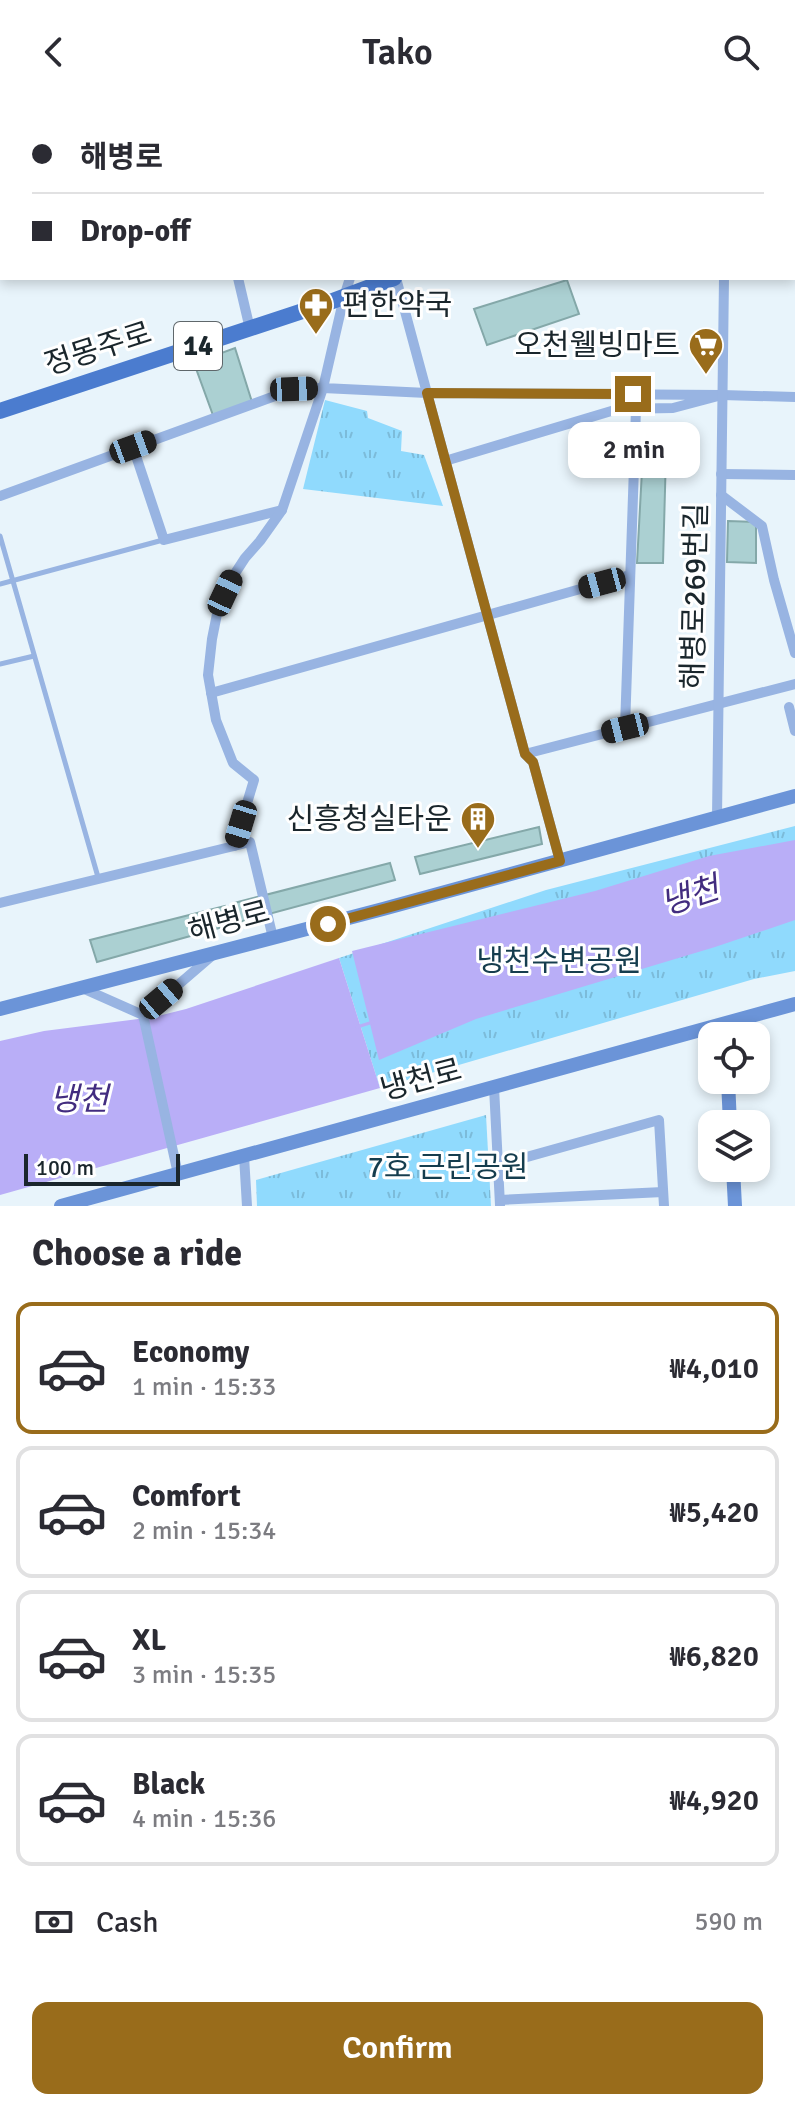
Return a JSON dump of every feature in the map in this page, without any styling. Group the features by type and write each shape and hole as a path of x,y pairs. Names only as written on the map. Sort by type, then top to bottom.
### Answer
{"main road":[{"name":"정몽주로","path":"0,411 390,280"},
{"name":"해병로","path":"0,1009 795,796"},
{"name":"냉천로","path":"747,1022 795,1004"},
{"name":"냉천로","path":"61,1206 494,1087 698,1037"},
{"path":"734,1182 735,1206"}],"street":[{"path":"238,280 250,329"},
{"path":"234,846 254,780 233,763 216,720 208,675 218,609 232,578 282,510 323,388 349,280"},
{"path":"396,280 525,754 533,762 560,861"},
{"name":"해병로269번길","path":"717,818 724,280"},
{"path":"0,496 294,389 795,397"},
{"path":"445,461 618,409 673,408 722,395"},
{"path":"625,728 636,409"},
{"path":"133,447 164,540 282,510"},
{"path":"721,474 795,475"},
{"path":"721,495 762,526 795,653"},
{"path":"211,693 630,575"},
{"path":"525,754 795,684"},
{"path":"789,707 795,731"},
{"path":"0,903 250,842 273,938"},
{"path":"143,1016 216,953"},
{"path":"82,988 143,1016"},
{"path":"143,1016 178,1174"},
{"path":"494,1087 500,1203 663,1192"},
{"path":"498,1165 659,1120 664,1206"},
{"path":"244,1156 247,1206"}],"lane":[{"path":"0,536 98,878"},
{"path":"0,584 164,540"},
{"path":"0,664 34,656"}],"green space":[{"path":"325,400 367,411 368,418 402,431 401,451 424,455 443,506 303,489"},
{"name":"냉천수변공원","path":"795,826 795,971 754,979 380,1088 339,958 546,890"},
{"name":"7호 근린공원","path":"486,1115 491,1206 257,1206 256,1180"}],"water":[{"name":"냉천수변공원","path":"795,840 795,920 476,1019 379,1060 352,951 595,891 709,856"},
{"name":"냉천","path":"339,958 380,1088 0,1195 0,1041 44,1031 154,1017"}],"building":[{"path":"567,280 579,314 487,345 474,309"},
{"path":"235,348 252,402 214,418 194,363"},
{"path":"643,452 666,454 663,563 637,563"},
{"path":"728,521 756,522 756,563 727,562"},
{"name":"신흥청실타운","path":"539,827 542,844 420,874 415,857"},
{"path":"390,863 395,880 239,922 234,903"},
{"path":"225,906 230,925 97,962 90,940"}],"waterway":[{"name":"냉천","path":"357,1027 373,1022"}],"place":[{"name":"편한약국","path":"316,336"},
{"name":"오천웰빙마트","path":"706,376"},
{"name":"신흥청실타운","path":"478,850"}],"route":[{"path":"328,924 560,861 533,762 525,754 427,393 633,394"}]}
